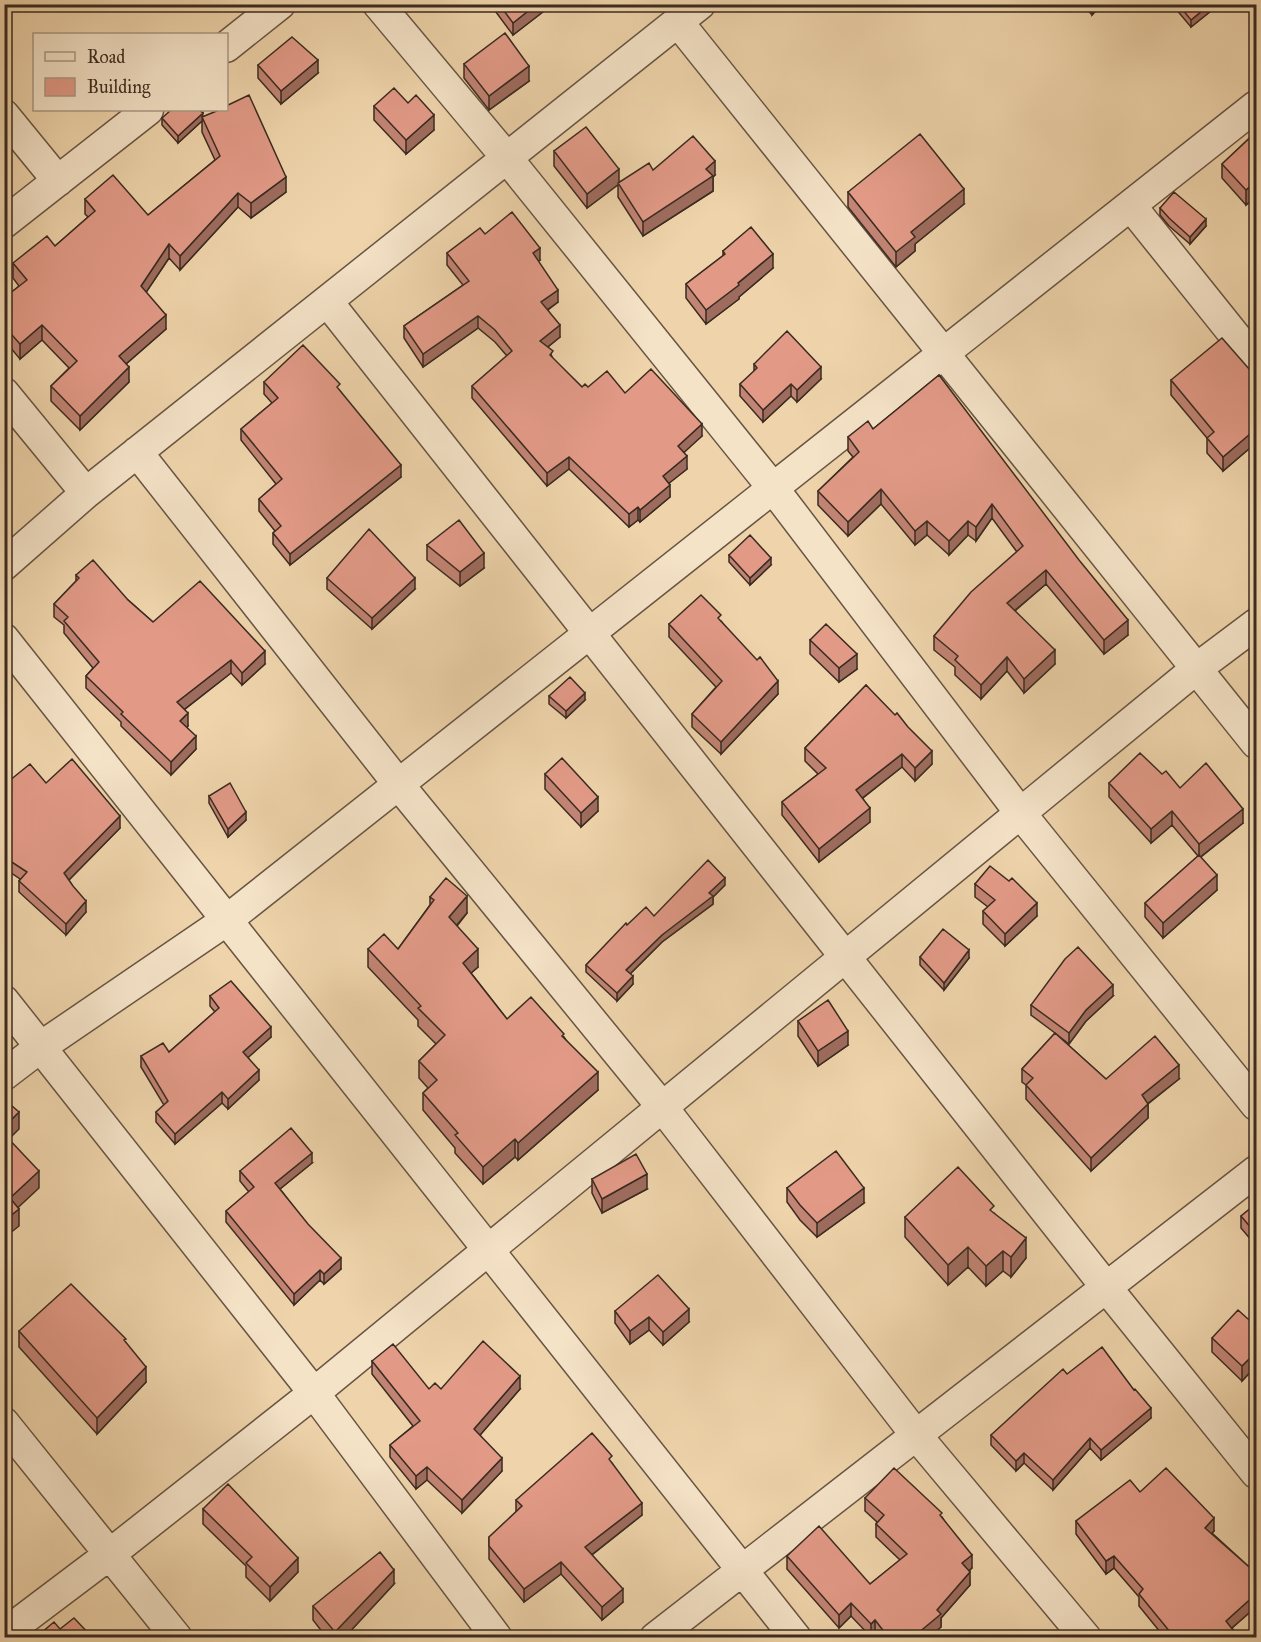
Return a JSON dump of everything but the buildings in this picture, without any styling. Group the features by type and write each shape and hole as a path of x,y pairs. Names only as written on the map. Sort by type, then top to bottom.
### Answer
{"street":[{"path":"228,45 280,4"},
{"path":"378,4 507,158 773,488 1021,814 1257,1105"},
{"path":"4,565 86,493 689,13 943,354 1257,743"},
{"path":"4,1075 42,1046 227,920 1257,106"},
{"path":"4,223 147,111"},
{"path":"4,115 58,181"},
{"path":"1131,206 1257,362"},
{"path":"327,301 1106,1287 1257,1473"},
{"path":"4,393 86,493"},
{"path":"137,452 399,784 663,1108 916,1435 1086,1638"},
{"path":"4,1634 110,1554 314,1393 1196,669 1257,624"},
{"path":"4,639 796,1638"},
{"path":"4,1001 42,1046 314,1393 497,1638"},
{"path":"655,1638 1257,1171"},
{"path":"4,1423 177,1638"}]}
